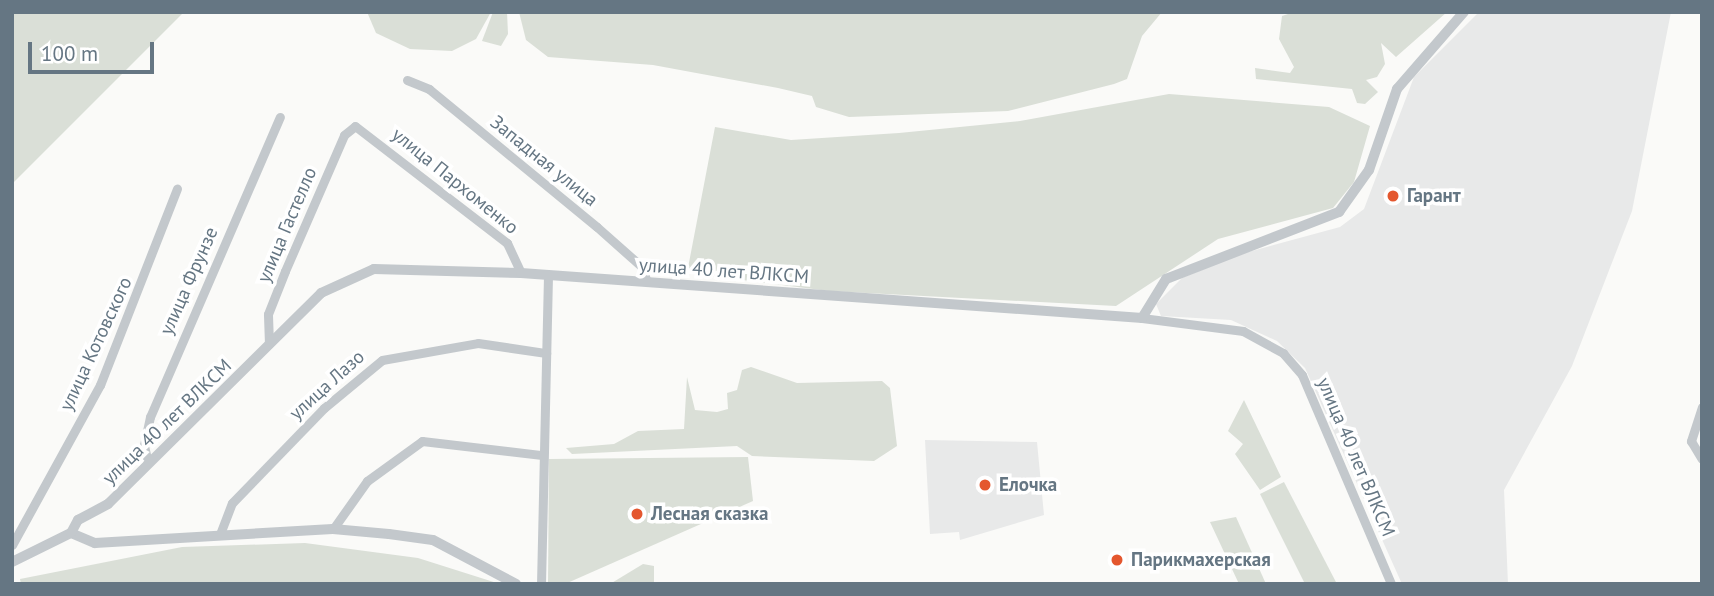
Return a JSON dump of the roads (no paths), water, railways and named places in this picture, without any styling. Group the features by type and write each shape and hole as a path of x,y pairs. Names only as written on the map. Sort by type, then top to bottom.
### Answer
{"street":[{"path":"1142,318 1166,279 1339,212 1369,170 1397,89 1464,12"},
{"name":"Западная улица","path":"407,80 429,89 597,227 641,266 647,282"},
{"name":"улица Фрунзе","path":"148,463 144,445 150,417 281,117"},
{"name":"улица Пархоменко","path":"355,126 507,243 521,273"},
{"name":"улица Гастелло","path":"269,344 268,314 344,135 355,126"},
{"name":"улица Котовского","path":"12,544 100,385 177,190"},
{"name":"улица 40 лет ВЛКСМ","path":"12,562 71,533 73,524 108,504 321,293 373,269 521,273 1142,318 1243,331 1283,353 1302,375 1391,584"},
{"path":"541,584 548,275"},
{"name":"улица Лазо","path":"220,534 232,503 324,408 382,360 478,343 546,353"},
{"path":"1702,407 1691,441 1702,459"},
{"path":"333,529 367,481 422,441 542,456"},
{"path":"71,533 95,543 333,529 433,540 516,584"}],"place":[{"name":"Гарант","path":"1393,196"},
{"name":"Елочка","path":"985,485"},
{"name":"Лесная сказка","path":"637,514"},
{"name":"Парикмахерская","path":"1117,560"}]}
